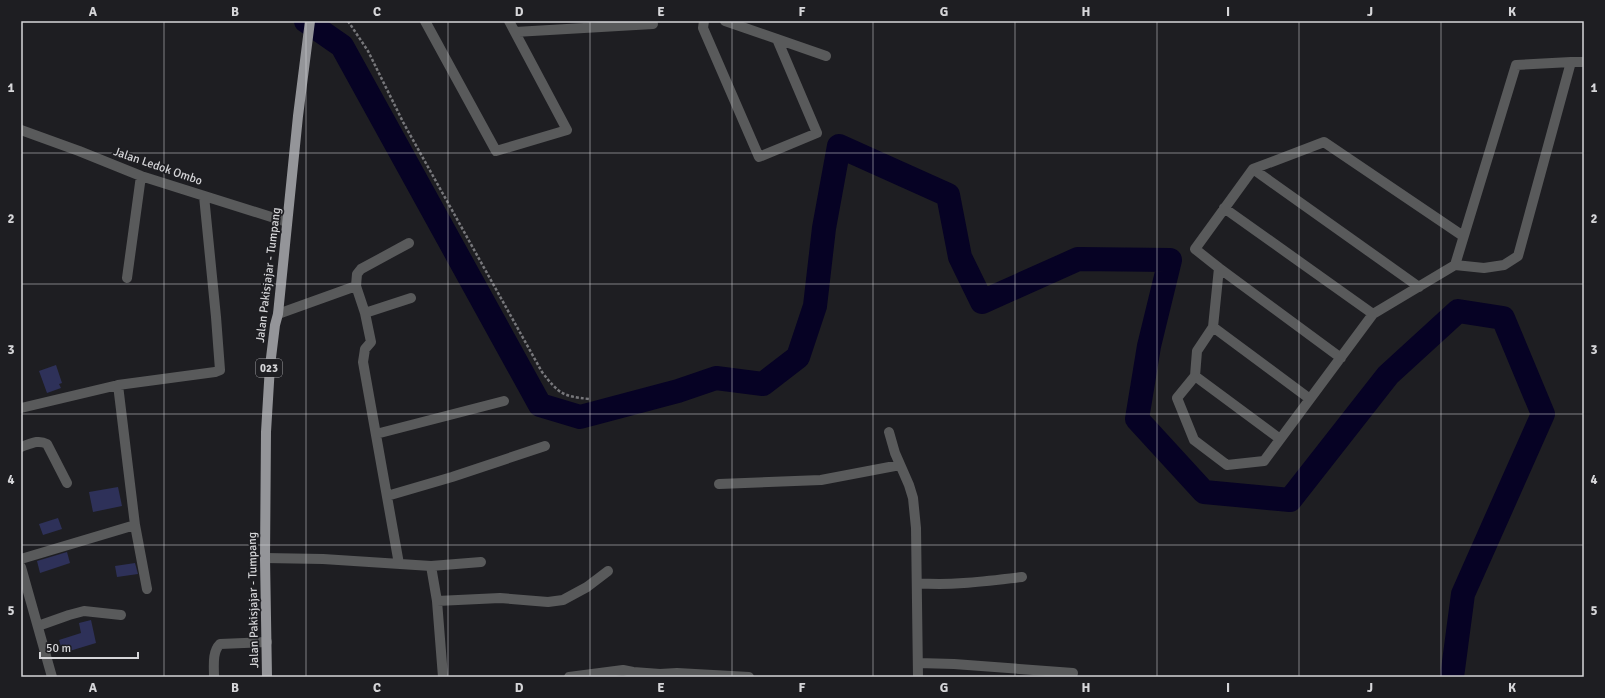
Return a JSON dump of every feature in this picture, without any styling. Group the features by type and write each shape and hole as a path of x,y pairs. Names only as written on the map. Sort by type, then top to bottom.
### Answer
{"main road":[{"name":"Jalan Pakisjajar - Tumpang","path":"267,677 265,558 266,432 269,380 275,325 278,314 304,62 310,21"}],"street":[{"path":"425,21 496,151 566,130 509,21"},
{"path":"704,21 703,28 759,157 817,133 777,39"},
{"path":"725,21 826,56"},
{"path":"515,32 653,24"},
{"path":"1219,268 1213,327 1197,351 1195,376 1177,398 1194,440 1227,465 1264,461 1373,314 1455,265 1484,268 1504,265 1518,256 1570,62"},
{"path":"1455,265 1516,65 1584,62"},
{"name":"Jalan Ledok Ombo","path":"21,130 141,176 287,222"},
{"path":"1341,358 1195,249 1253,168 1324,142 1463,236"},
{"path":"1253,168 1419,287"},
{"path":"127,278 141,176"},
{"path":"21,408 118,385 215,372 220,370 204,196"},
{"path":"1224,208 1373,314"},
{"path":"399,564 363,362 365,349 371,342 365,313 356,286 356,274 361,269 409,243"},
{"path":"278,314 356,286"},
{"path":"365,313 411,298"},
{"path":"1213,327 1310,399"},
{"path":"1195,376 1280,439"},
{"path":"118,385 136,525 147,589"},
{"path":"376,434 504,401"},
{"path":"889,432 900,466 913,498 916,528 918,677"},
{"path":"21,447 38,441 43,441 47,444 67,483"},
{"path":"387,496 445,479 545,446"},
{"path":"719,484 821,480 900,466"},
{"path":"21,559 136,525"},
{"path":"265,558 323,559 431,566 481,562"},
{"path":"431,566 437,601 443,677"},
{"path":"21,567 23,584 38,626 52,677"},
{"path":"437,601 500,598 548,602 563,600 587,588 608,571"},
{"path":"917,583 940,585 1022,577"},
{"path":"38,626 84,611 121,615"},
{"path":"214,677 215,652 220,644 267,642"},
{"path":"918,663 954,664 1073,673"},
{"path":"569,677 596,675 623,670 677,675 749,677"}],"path":[{"path":"348,21 368,51 403,122 542,372 554,388 568,397 589,399"}],"building":[{"path":"56,365 62,383 59,384 61,388 47,393 39,371"},
{"path":"118,487 122,506 93,512 89,492"},
{"path":"58,518 62,529 43,535 39,524"},
{"path":"67,552 70,563 40,573 37,561"},
{"path":"135,563 138,574 117,577 115,566"},
{"path":"91,620 96,643 63,653 59,640 81,633 79,623"}],"waterway":[{"path":"306,21 342,46 540,405 580,417 678,391 716,378 763,384 798,357 815,306 824,228 839,146 948,195 960,257 982,302 1078,259 1170,260 1149,346 1137,419 1204,492 1290,500 1388,375 1458,311 1503,318 1543,414 1463,594 1452,677"}]}
